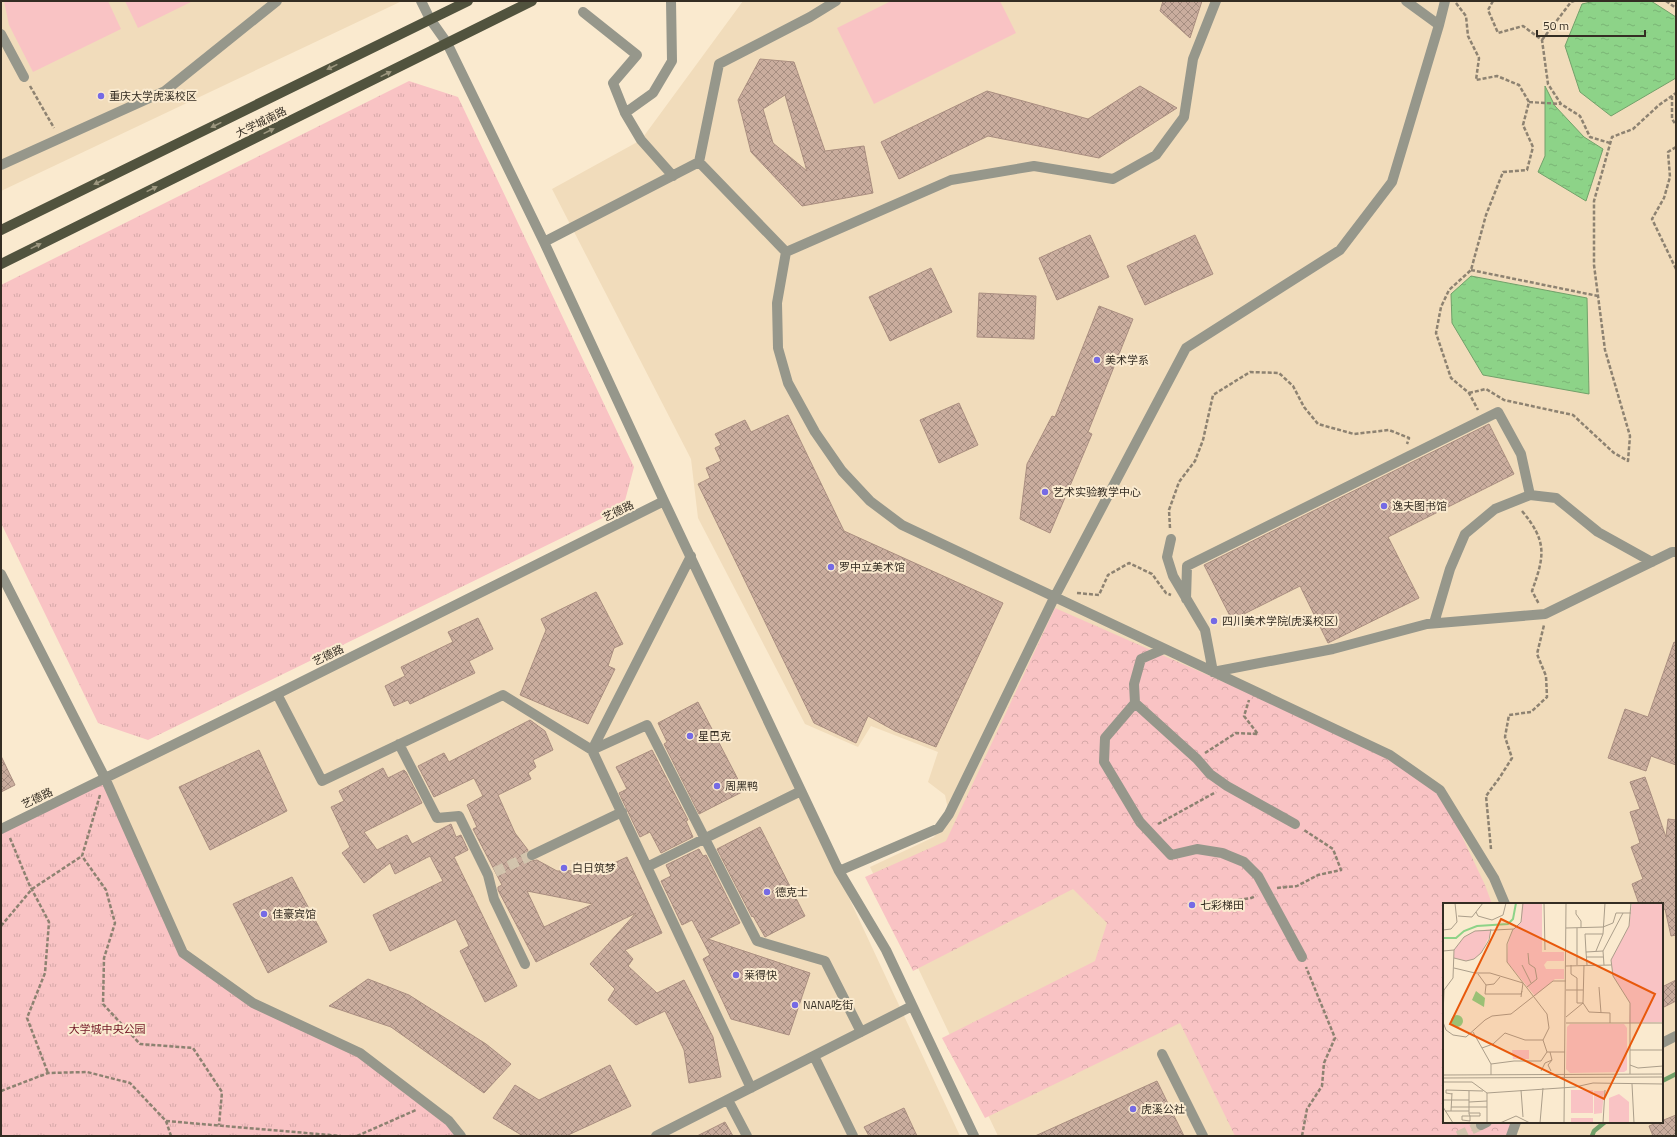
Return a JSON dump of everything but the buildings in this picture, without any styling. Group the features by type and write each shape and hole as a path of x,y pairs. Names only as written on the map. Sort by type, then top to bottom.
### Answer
{"main road":[{"name":"大学城南路","path":"1,230 468,1"},
{"name":"大学城南路","path":"1,264 532,1"}],"street":[{"path":"1,165 165,91 277,1"},
{"path":"421,1 430,19 447,43 544,242 673,521 691,556 839,871 886,950 974,1136"},
{"path":"625,113 653,93 672,60 671,1"},
{"path":"700,162 719,64 810,17 836,1"},
{"path":"786,252 951,180 1034,166 1114,179 1156,155 1184,117 1193,59 1216,1"},
{"path":"1406,1 1439,24"},
{"path":"839,871 939,828 949,814 1186,348 1340,250 1392,182 1445,1"},
{"path":"583,12 637,55 613,83 625,113 641,140 673,176"},
{"path":"1,34 24,77"},
{"path":"544,242 700,162"},
{"path":"700,162 786,252"},
{"path":"786,252 778,303 778,348 788,383 815,432 842,472 870,501 902,525 1058,600 1390,755 1440,790 1494,878 1505,903"},
{"path":"1186,599 1187,566 1498,412 1521,454 1527,496"},
{"path":"1434,623 1450,569 1465,534 1495,509 1527,496 1556,498 1598,532 1652,562"},
{"name":"艺德路","path":"3,828 277,694 664,501"},
{"path":"1171,539 1167,557 1173,576 1205,630 1213,672"},
{"path":"1213,672 1333,649 1426,624 1545,614 1672,552 1676,552"},
{"path":"592,750 691,556"},
{"path":"1,574 105,778 182,953 253,1003 360,1053 449,1121 461,1136"},
{"path":"1164,649 1141,659 1134,684 1135,704 1105,738 1104,762 1140,822 1171,855 1197,849 1222,853 1244,862 1258,876 1302,957"},
{"path":"277,694 322,781 503,695 592,750 751,1088"},
{"path":"1135,704 1197,759 1210,774 1227,786 1295,824"},
{"path":"592,750 647,725 757,942 825,961 861,1032"},
{"path":"399,744 437,818 459,816 492,874 494,900 525,964"},
{"path":"647,867 703,838 801,791"},
{"path":"532,855 622,812"},
{"path":"656,1136 912,1006"},
{"path":"1663,1042 1676,1036"},
{"path":"1162,1054 1203,1136"},
{"path":"814,1056 853,1136"},
{"path":"728,1100 747,1136"},
{"path":"1511,1136 1516,1123"}],"path":[{"path":"1454,1 1466,16 1468,36 1479,58 1476,80 1497,76 1519,85 1530,102 1524,125 1532,147 1527,170 1503,172 1486,215 1471,270 1449,290 1441,307 1436,333 1451,378 1470,393 1483,420"},
{"path":"1492,1 1488,10 1498,33 1523,26 1542,40 1548,84 1562,104 1580,116 1590,137 1610,143"},
{"path":"1542,40 1574,1"},
{"path":"1666,1 1676,8"},
{"path":"24,77 59,138"},
{"path":"1470,393 1486,389 1504,400 1573,415 1614,453 1628,461 1630,436 1604,350 1594,265 1594,201 1612,137 1633,129 1659,105 1676,93"},
{"path":"1672,96 1672,119 1676,125"},
{"path":"1530,102 1562,104"},
{"path":"1676,147 1668,152 1670,177 1664,198 1652,219 1676,269"},
{"path":"1471,270 1598,296"},
{"path":"1171,539 1169,510 1179,482 1195,461 1203,440 1213,395 1250,372 1279,374 1293,386 1304,407 1318,424 1354,434 1389,430 1409,438 1401,460"},
{"path":"1492,856 1486,796 1512,758 1505,737 1509,714 1531,712 1547,697 1546,676 1537,654 1543,633 1545,614 1532,591 1539,570 1542,547 1534,526 1520,508 1527,496"},
{"path":"1058,600 1077,593 1099,595 1108,575 1129,562 1152,574 1166,593 1186,599"},
{"path":"1197,759 1218,743 1236,734 1258,734 1244,716 1252,690"},
{"path":"1,926 32,889 82,856 105,778"},
{"path":"1148,830 1227,786"},
{"path":"1217,910 1231,901 1251,898 1278,887 1297,886 1318,875 1342,870 1333,849 1295,824"},
{"path":"3,828 49,922 45,973 27,1018 48,1073"},
{"path":"82,856 106,890 115,923 104,958 103,1004 140,1044 193,1048 222,1092 219,1125"},
{"path":"1302,957 1335,1038 1324,1063 1322,1086 1307,1109 1302,1136"},
{"path":"1,1091 48,1073 87,1072 130,1083 166,1121 171,1136"},
{"path":"357,1136 427,1104"},
{"path":"166,1121 341,1136"}],"shaded area":[{"name":"重庆大学虎溪校区","path":"1,1 402,1 1,191"},
{"name":"四川美术学院(虎溪校区)","path":"743,1 1676,1 1676,1136 998,1136 870,867 934,837 949,814 945,795 928,782 938,752 871,726 858,747 805,724 698,518 691,459 552,189 641,140"},
{"path":"664,501 960,1136 461,1136 253,1003 183,953 105,778"}],"green space":[{"path":"4,1 108,1 121,29 33,72 9,25"},
{"path":"125,1 193,1 138,28"},
{"path":"891,1 1000,1 1016,33 874,104 837,28"},
{"path":"409,81 458,97 634,467 623,508 148,740 98,723 1,523 1,285"},
{"path":"1055,608 1381,751 1440,790 1485,885 1492,903 1443,903 1443,1123 1516,1123 1511,1136 1235,1136 1180,1023 985,1118 942,1038 1095,961 1107,923 1073,889 913,971 865,877 946,841"},
{"name":"大学城中央公园","path":"105,778 183,953 253,1003 360,1053 461,1136 1,1136 1,830"}],"water":[{"path":"1595,1 1651,1 1676,17 1676,78 1611,116 1580,92 1565,46 1582,4"},
{"path":"1545,86 1555,106 1584,137 1603,149 1586,201 1538,172 1545,156"},
{"path":"1471,276 1587,298 1589,394 1483,375 1452,323 1451,294"}],"waterway":[{"path":"1663,1080 1676,1074"},
{"path":"1592,1136 1594,1131 1604,1123"}],"tunnel":[{"path":"495,872 532,855"},
{"path":"1458,1136 1481,1125"}],"place":[{"name":"重庆大学虎溪校区","path":"101,96"},
{"name":"美术学系","path":"1097,360"},
{"name":"艺术实验教学中心","path":"1045,492"},
{"name":"逸夫图书馆","path":"1384,506"},
{"name":"罗中立美术馆","path":"831,567"},
{"name":"四川美术学院(虎溪校区)","path":"1214,621"},
{"name":"星巴克","path":"690,736"},
{"name":"周黑鸭","path":"717,786"},
{"name":"白日筑梦","path":"564,868"},
{"name":"德克士","path":"767,892"},
{"name":"七彩梯田","path":"1192,905"},
{"name":"佳豪宾馆","path":"264,914"},
{"name":"莱得快","path":"736,975"},
{"name":"NANA吃街","path":"795,1005"},
{"name":"虎溪公社","path":"1133,1109"}]}
